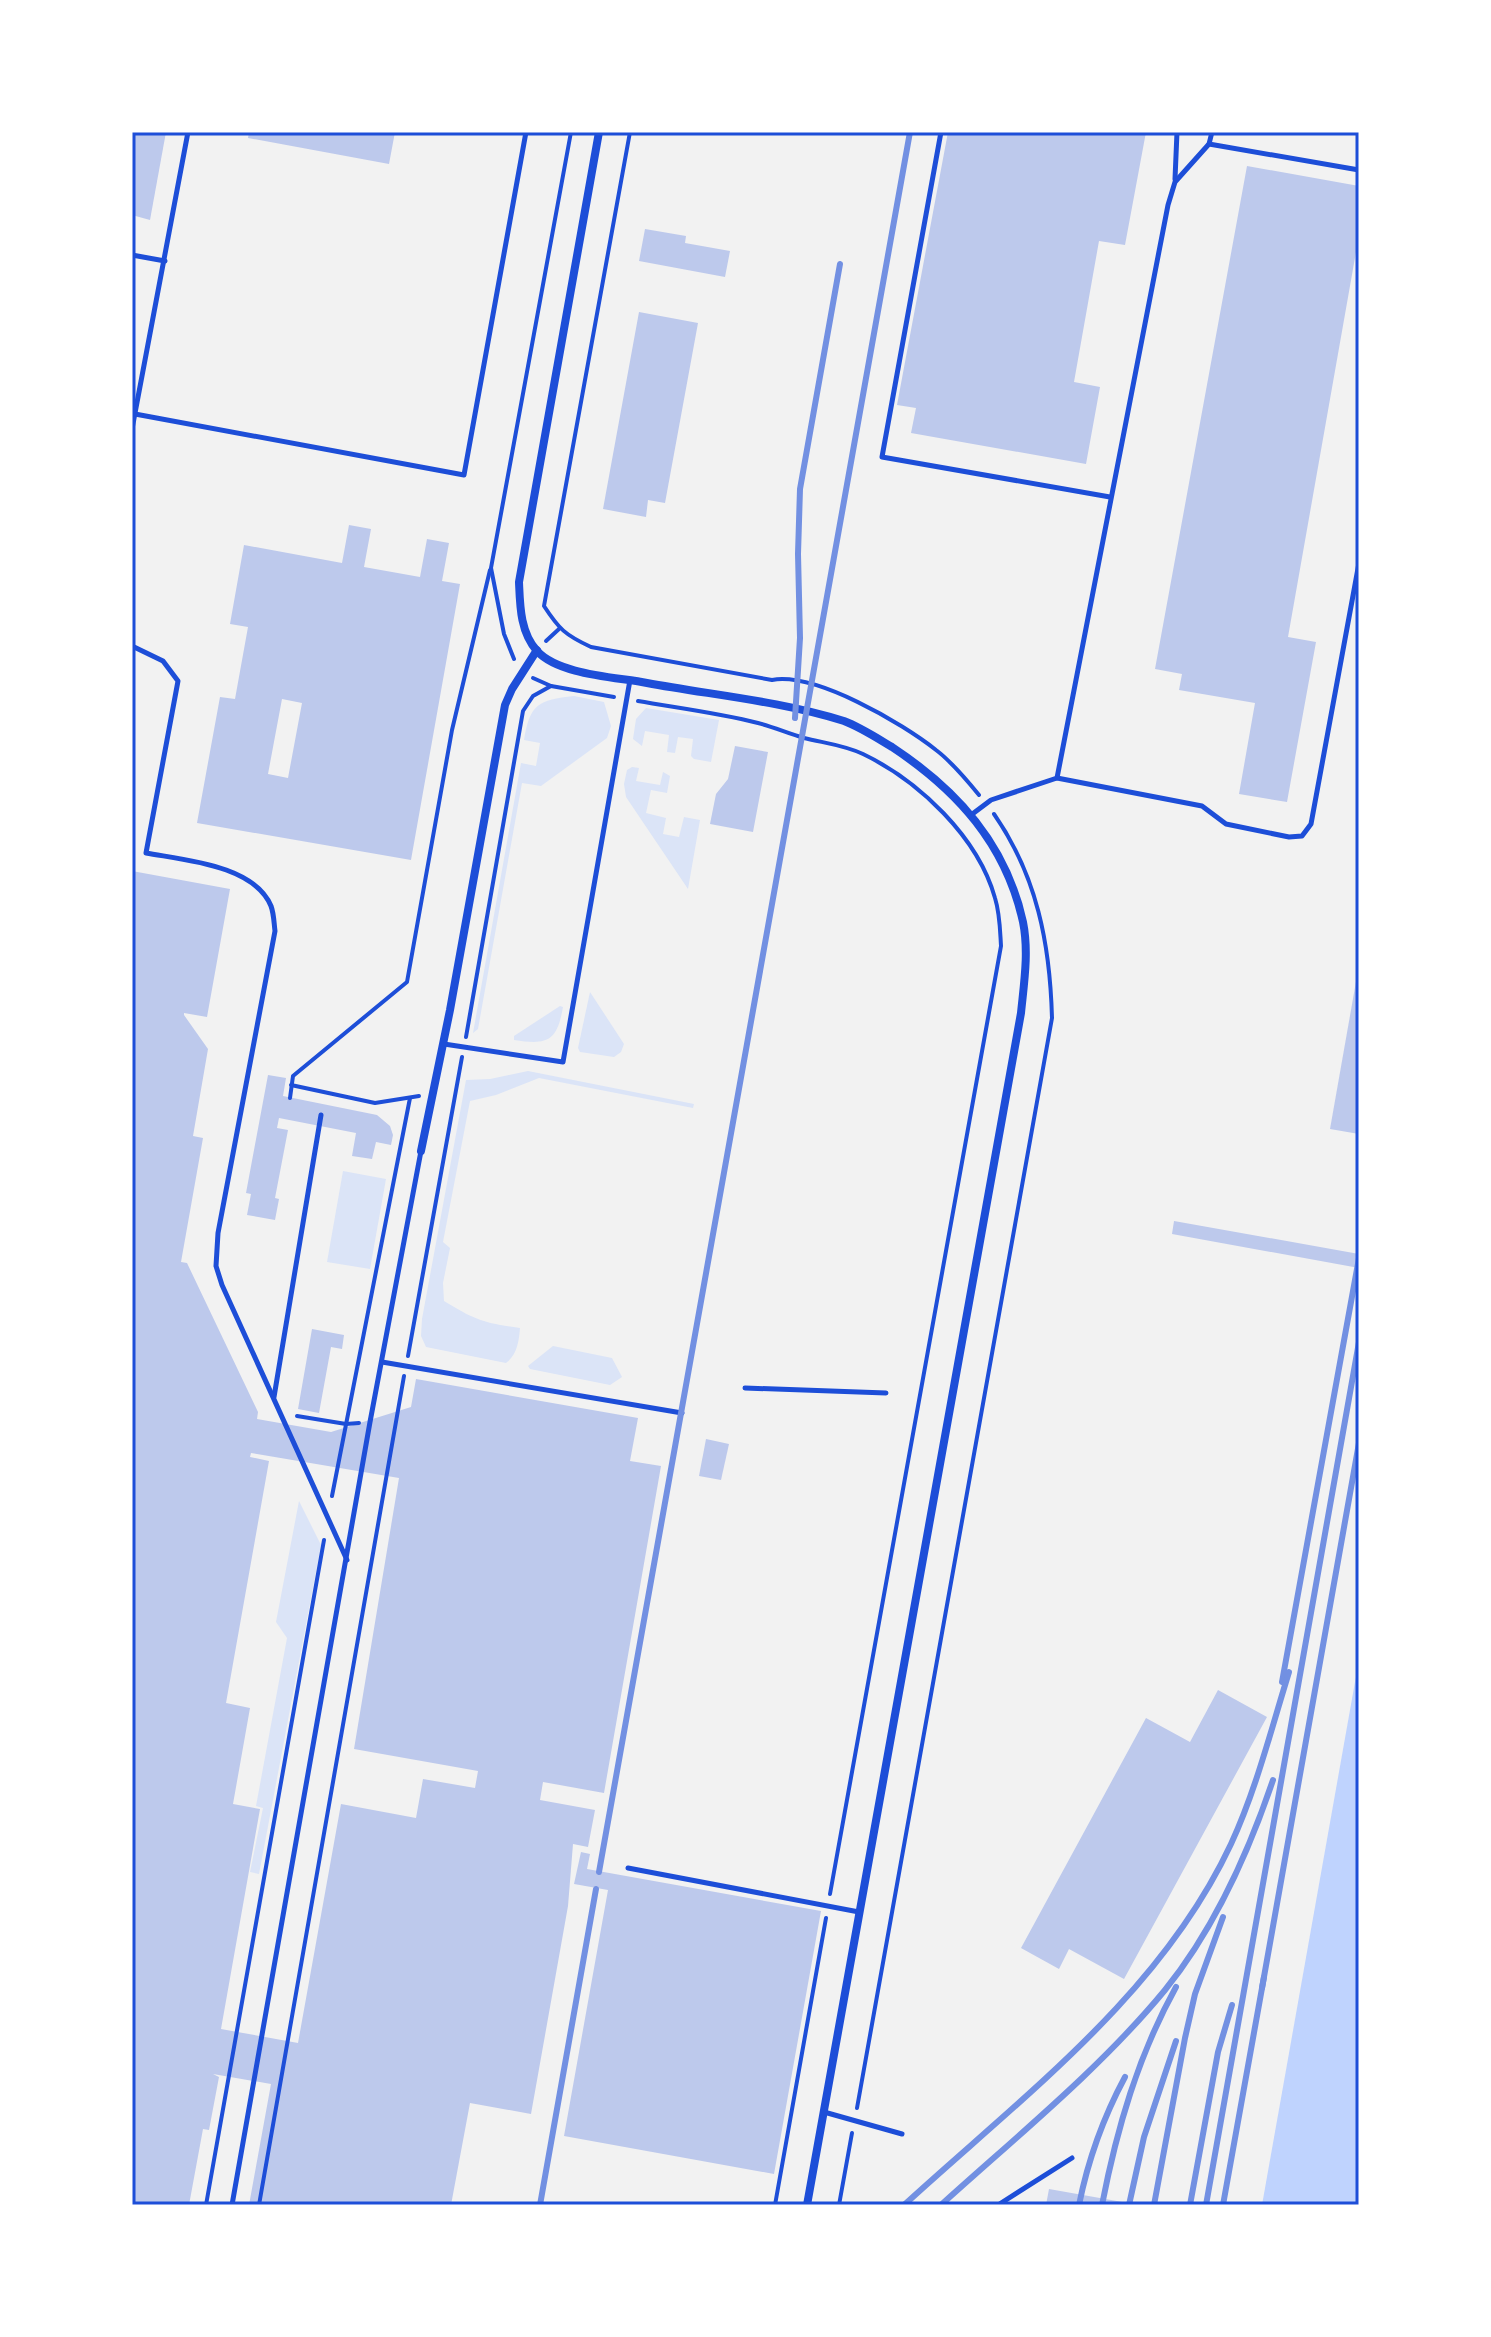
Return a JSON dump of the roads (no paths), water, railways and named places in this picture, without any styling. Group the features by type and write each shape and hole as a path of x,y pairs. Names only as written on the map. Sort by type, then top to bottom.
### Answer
{"street":[{"path":"599,132 519,582 521,619 537,650 552,661 574,670 807,711 848,722 922,767 945,786 971,815 996,853 1023,922 1026,964 1021,1013 807,2205"},
{"path":"421,1151 505,705 537,650"}],"lane":[{"path":"132,429 188,132"},
{"path":"135,414 464,475 526,132"},
{"path":"941,132 882,457 1110,497"},
{"path":"1057,778 1155,264 1175,182 1177,132"},
{"path":"1175,182 1209,144 1212,132"},
{"path":"1209,144 1359,170"},
{"path":"132,255 165,261"},
{"path":"971,815 986,803 1057,778 1202,806 1226,824 1289,837 1302,836 1311,824 1359,563"},
{"path":"132,646 163,661 178,681 146,853 225,869 252,883 271,905 275,931 216,1256 222,1285 347,1560"},
{"path":"443,1044 563,1062 630,680"},
{"path":"274,1398 321,1115"},
{"path":"232,2205 421,1151"},
{"path":"382,1362 682,1413"},
{"path":"745,1388 886,1393"},
{"path":"628,1868 860,1913"},
{"path":"824,2112 902,2134"},
{"path":"998,2205 1072,2158"}],"water":[{"path":"1359,1662 1359,2205 1262,2205 1355,1682"}],"railway":[{"path":"599,1872 910,132"},
{"path":"795,718 800,638 800,489 840,264"},
{"path":"1282,1682 1359,1258"},
{"path":"1206,2205 1359,1342"},
{"path":"1262,1988 1359,1443"},
{"path":"904,2205 1086,2040 1167,1948 1202,1898 1231,1844 1256,1781 1289,1672"},
{"path":"941,2205 1086,2074 1165,1990 1215,1916 1253,1835 1273,1780"},
{"path":"540,2205 596,1889"},
{"path":"1154,2205 1195,1994 1223,1917"},
{"path":"1223,2205 1264,1977"},
{"path":"1102,2205 1130,2093 1176,1987"},
{"path":"1190,2205 1218,2052 1232,2005"},
{"path":"1129,2205 1144,2137 1176,2041"},
{"path":"1079,2205 1097,2140 1125,2077"}]}
